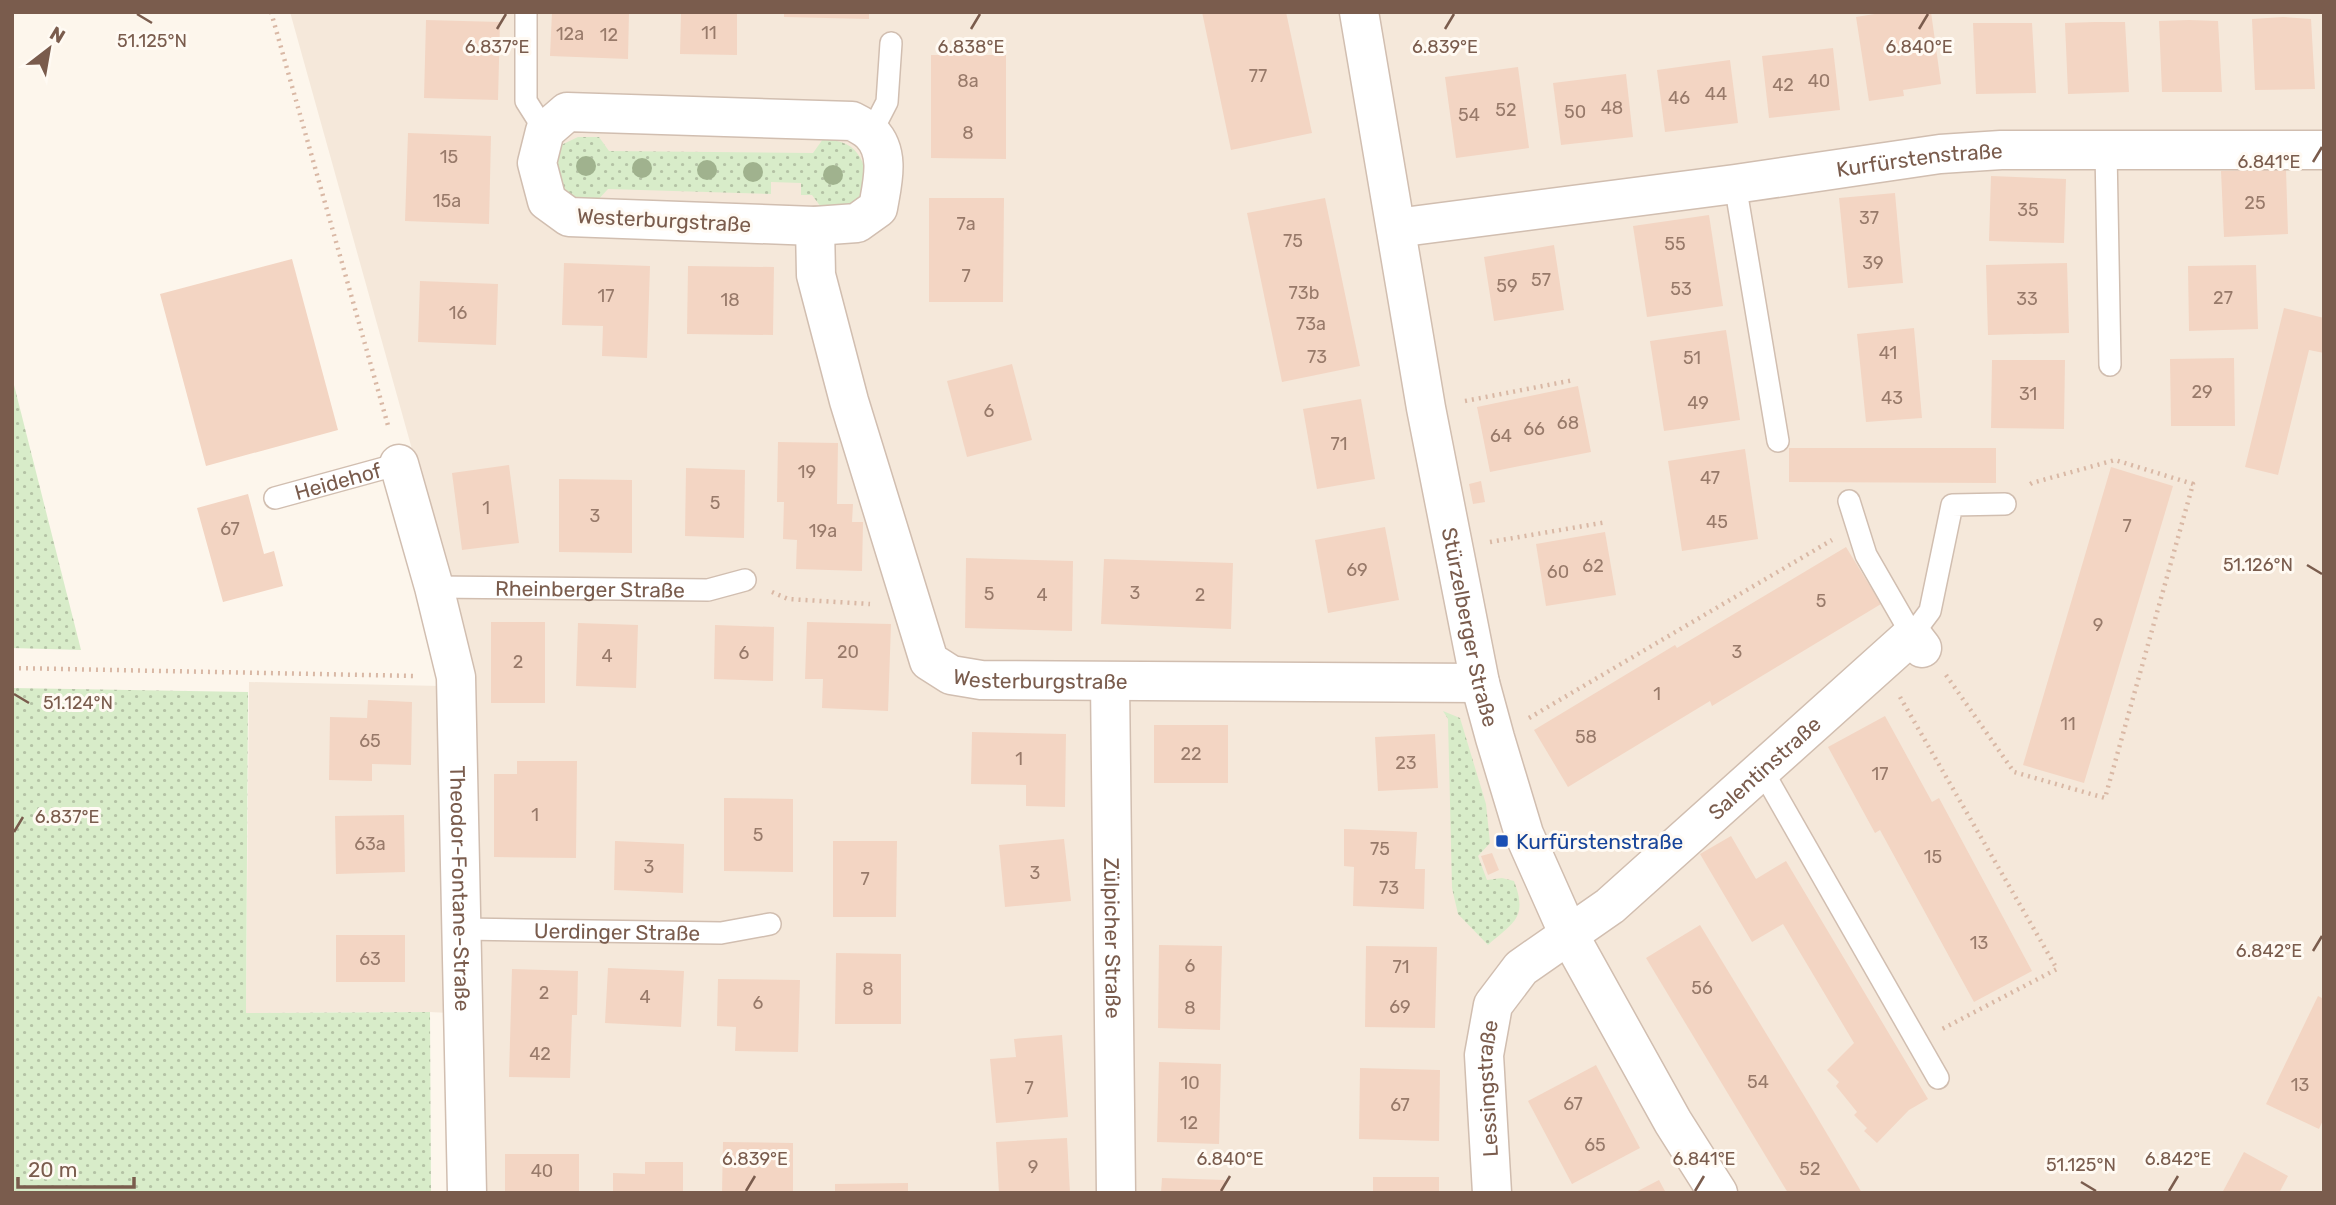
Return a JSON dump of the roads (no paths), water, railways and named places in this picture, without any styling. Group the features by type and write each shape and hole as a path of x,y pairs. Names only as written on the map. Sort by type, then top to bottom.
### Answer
{"street":[{"name":"Stürzelberger Straße","path":"1359,12 1426,408 1480,683 1524,834 1569,936 1673,1122 1718,1193"},
{"path":"545,131 567,112 852,121 871,133"},
{"name":"Westerburgstraße","path":"545,131 537,163 547,201 569,217 815,226 857,223 878,208 885,169 879,146 871,133"},
{"name":"Kurfürstenstraße","path":"1396,228 1940,154 2001,150 2323,150"},
{"name":"Westerburgstraße","path":"815,226 816,275 849,401 929,661 951,675 981,680 1480,683"},
{"name":"Theodor-Fontane-Straße","path":"399,464 456,677 467,1193"},
{"name":"Salentinstraße","path":"1569,936 1610,906 1881,663 1917,642"},
{"name":"Zülpicher Straße","path":"1110,682 1116,1193"},
{"name":"Lessingstraße","path":"1492,1193 1484,1055 1493,1005 1521,968 1569,936"}],"lane":[{"path":"526,12 526,102 545,131"},
{"path":"871,133 887,102 891,43"},
{"path":"2106,151 2110,365"},
{"path":"1735,184 1779,441"},
{"name":"Heidehof","path":"275,498 399,464"},
{"path":"1849,500 1866,555 1917,642"},
{"path":"1917,642 1930,611 1952,505 2005,504"},
{"name":"Rheinberger Straße","path":"434,587 708,590 745,580"},
{"path":"1762,770 1938,1077"},
{"name":"Uerdinger Straße","path":"463,929 721,933 770,924"}],"place":[{"name":"Kurfürstenstraße","path":"1502,841"}]}
